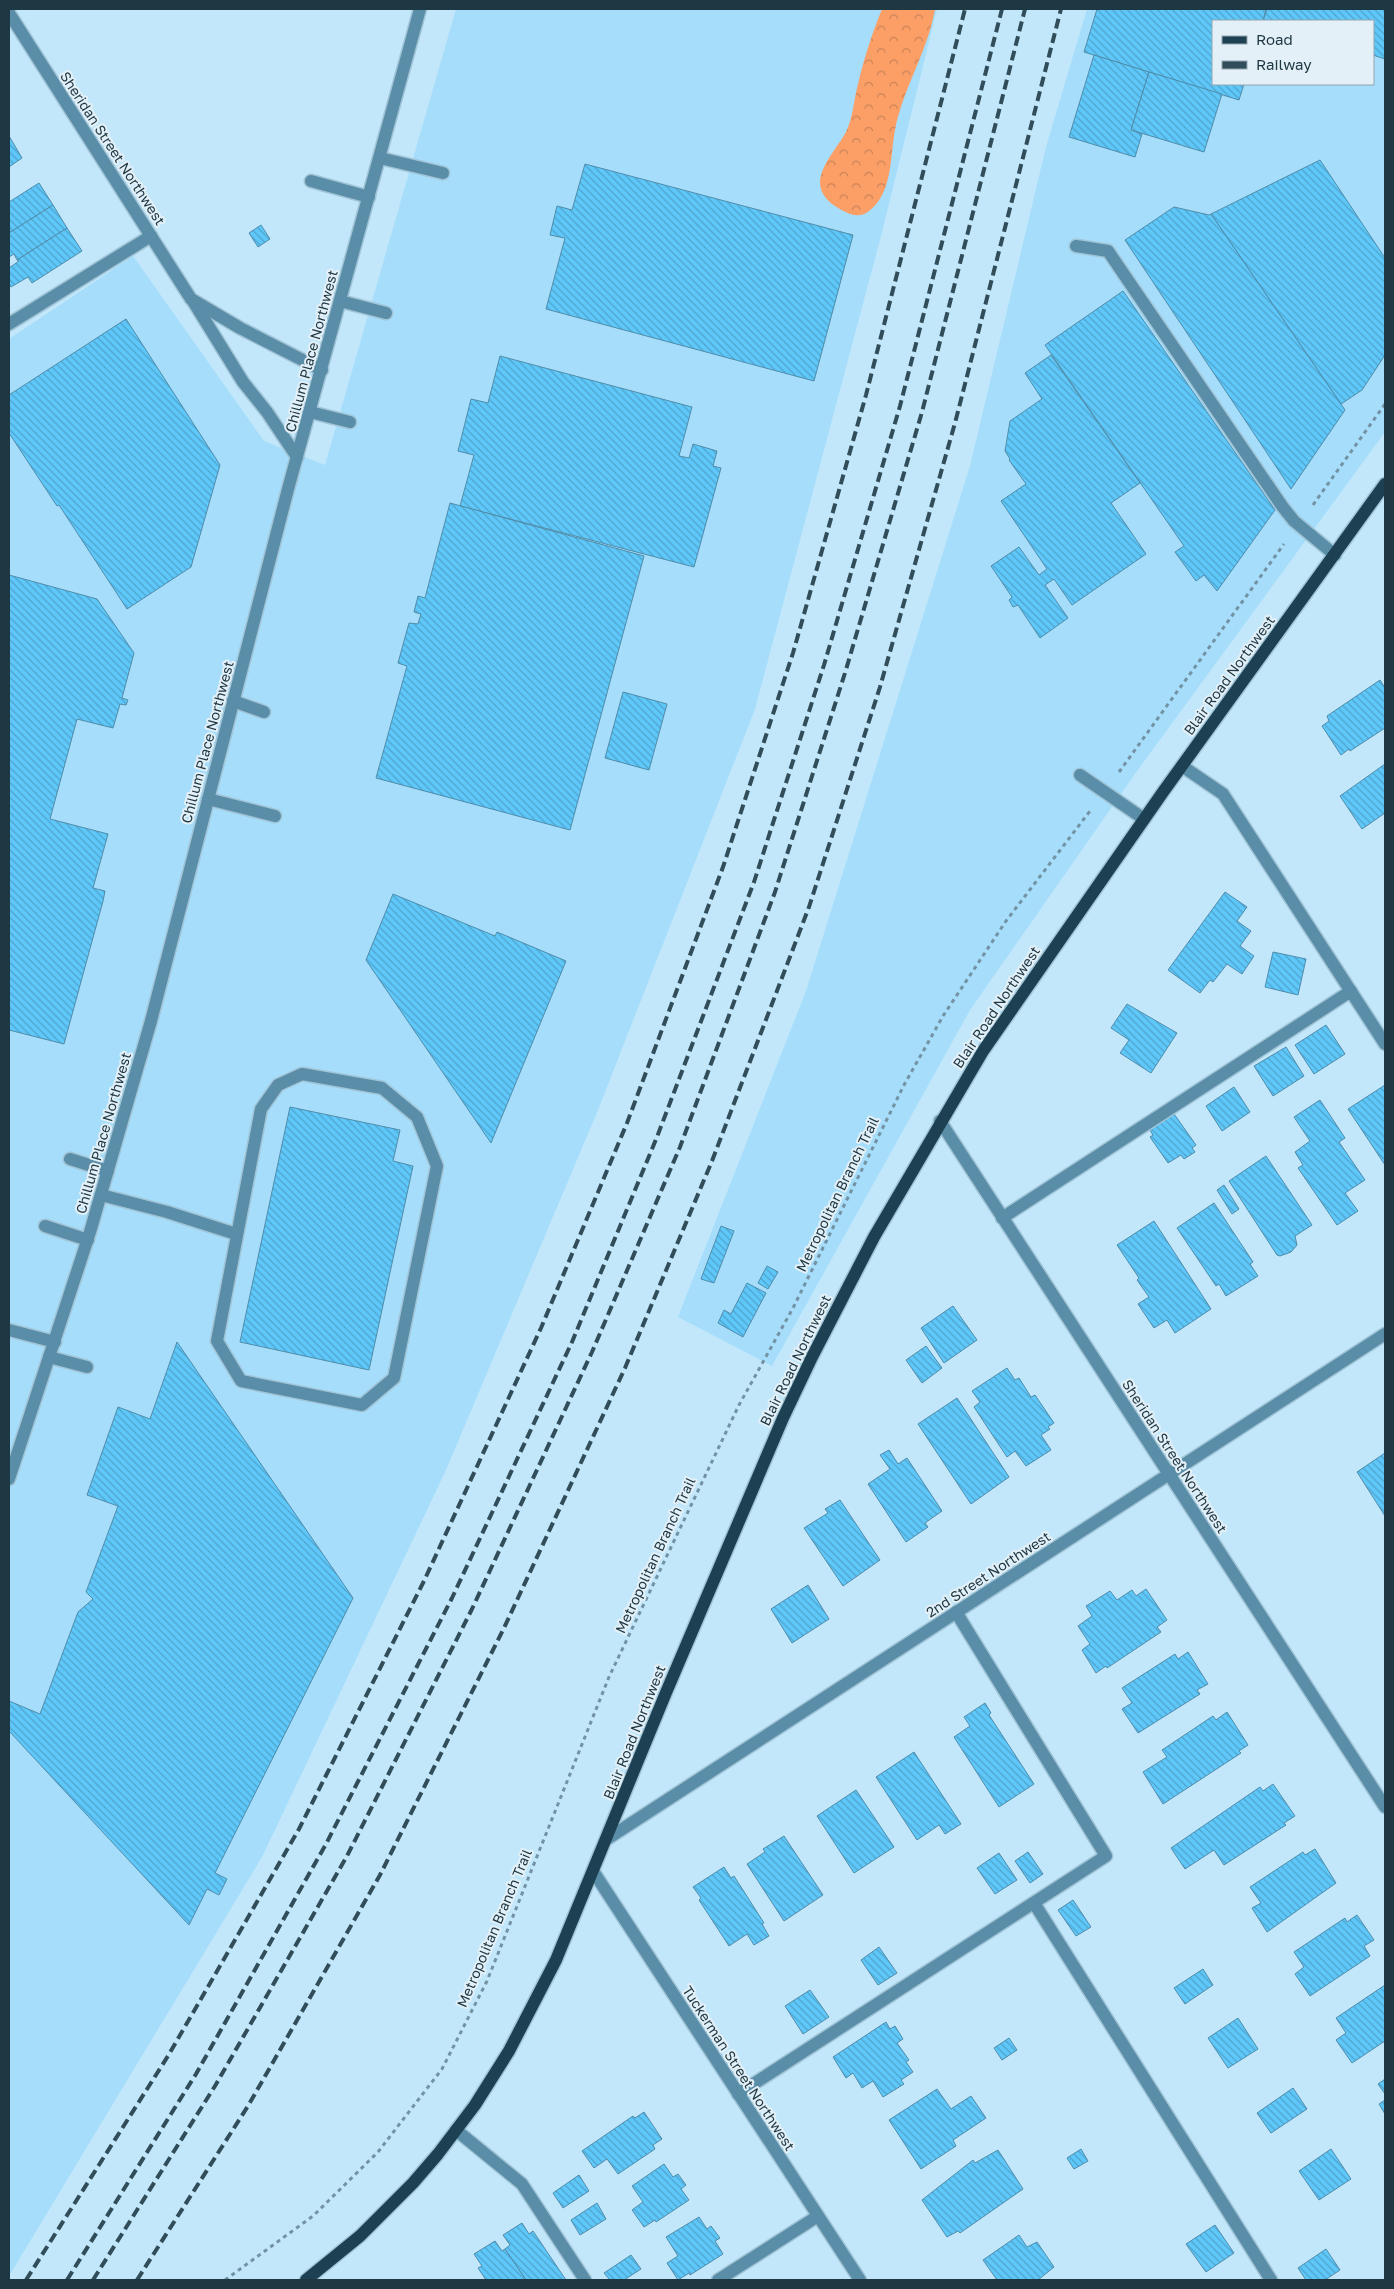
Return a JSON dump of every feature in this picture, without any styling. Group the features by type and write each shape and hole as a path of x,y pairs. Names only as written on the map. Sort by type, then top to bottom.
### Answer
{"main road":[{"name":"Blair Road Northwest","path":"306,2280 346,2249 387,2210 438,2154 486,2088 520,2033 549,1976 684,1650 787,1409 842,1297 940,1121 983,1050 1144,819 1385,487"}],"street":[{"name":"Chillum Place Northwest","path":"9,1479 88,1240 151,1021 297,457 420,9"},
{"name":"Sheridan Street Northwest","path":"9,13 243,382 268,412 297,457"},
{"path":"380,158 443,173"},
{"path":"310,182 369,197"},
{"path":"9,324 151,236"},
{"path":"1076,246 1108,250 1282,506 1298,524 1335,555"},
{"name":"Sheridan Street Northwest","path":"191,299 240,328 322,370"},
{"path":"340,301 386,313"},
{"path":"310,412 350,422"},
{"path":"233,701 264,712"},
{"path":"1182,766 1223,794 1385,1044"},
{"path":"1080,775 1144,819"},
{"path":"208,799 275,816"},
{"path":"1002,1218 1351,991"},
{"path":"302,1074 382,1088 417,1117 437,1166 394,1378 362,1405 241,1380 217,1341 236,1234 261,1109 278,1085 302,1074"},
{"name":"Sheridan Street Northwest","path":"940,1121 1385,1807"},
{"path":"70,1159 108,1171"},
{"path":"101,1195 167,1212 236,1234"},
{"path":"45,1226 88,1240"},
{"path":"9,1330 54,1342"},
{"name":"2nd Street Northwest","path":"606,1839 1385,1334"},
{"path":"50,1357 87,1368"},
{"path":"738,2094 1106,1856 956,1612"},
{"name":"Tuckerman Street Northwest","path":"593,1871 860,2280"},
{"path":"1034,1903 1270,2280"},
{"path":"456,2130 522,2184 585,2280"},
{"path":"718,2280 818,2216"}],"path":[{"name":"Metropolitan Branch Trail","path":"225,2280 313,2216 378,2152 442,2069 487,1981 609,1677 738,1405 793,1308 904,1085 943,1016 1006,920 1088,814 1385,404"}],"shaded area":[{"path":"456,9 937,9 881,236 755,709 598,1110 446,1470 262,1857 9,2276 9,339 133,256 264,441 325,465"},
{"path":"1087,9 1385,9 1385,432 1137,771 970,1010 772,1366 678,1317 806,991 970,466 1046,147"}],"green space":[{"path":"882,9 935,9 927,40 899,114 886,184 877,203 865,214 856,215 843,211 829,201 822,192 820,182 823,169 848,127 863,65"}],"building":[{"path":"1097,9 1266,9 1263,20 1212,20 1212,85 1244,85 1239,100 1084,52"},
{"path":"1267,9 1385,9 1385,59 1374,55 1374,20 1263,20"},
{"path":"1094,55 1149,72 1131,130 1142,134 1135,157 1069,137"},
{"path":"1149,72 1222,94 1204,152 1131,130"},
{"path":"9,136 22,158 9,167"},
{"path":"1320,160 1385,258 1385,355 1362,390 1341,404 1211,214"},
{"path":"585,164 853,235 814,381 546,309 565,238 550,235 557,206 572,210"},
{"path":"39,183 53,205 9,233 9,202"},
{"path":"53,205 67,228 17,260 14,254 9,257 9,233"},
{"path":"1174,207 1211,214 1345,410 1291,489 1125,240"},
{"path":"261,225 270,239 258,247 249,233"},
{"path":"67,228 82,251 32,283 28,277 11,287 9,283 9,268 19,261 17,260"},
{"path":"1123,291 1275,510 1217,591 1204,575 1196,581 1175,552 1184,546 1045,345"},
{"path":"126,319 220,465 191,567 127,609 9,433 9,395"},
{"path":"1051,355 1140,483 1111,503 1146,554 1072,605 1054,579 1045,585 1068,618 1040,638 1018,605 1013,607 1009,600 1012,597 991,566 1019,547 1039,575 1047,569 1001,501 1026,484 1005,451 1010,421 1042,399 1025,373"},
{"path":"500,356 692,407 679,456 689,458 693,444 717,451 713,466 721,468 694,567 460,506 474,455 458,451 471,399 488,403"},
{"path":"450,503 644,556 570,830 376,778 407,666 398,663 409,623 418,624 421,614 414,612 418,596 425,598"},
{"path":"9,575 97,599 134,653 122,698 128,700 126,705 120,704 113,728 77,719 50,819 108,834 93,888 105,891 103,901 64,1044 9,1030"},
{"path":"1380,680 1385,688 1385,728 1341,755 1322,726 1329,721 1327,716"},
{"path":"623,692 667,704 649,770 605,758"},
{"path":"1385,764 1385,813 1362,829 1340,796"},
{"path":"1225,892 1247,907 1237,921 1251,931 1240,946 1254,956 1242,974 1227,964 1213,982 1210,980 1200,993 1168,970"},
{"path":"393,894 495,936 497,932 566,961 491,1143 366,960"},
{"path":"1273,952 1306,959 1298,995 1265,987"},
{"path":"1127,1004 1177,1033 1151,1073 1120,1053 1129,1040 1111,1028"},
{"path":"1326,1025 1345,1054 1314,1074 1295,1045"},
{"path":"1286,1047 1304,1076 1273,1096 1254,1066"},
{"path":"1385,1085 1385,1165 1348,1109"},
{"path":"1234,1087 1250,1112 1222,1131 1206,1106"},
{"path":"1320,1100 1345,1138 1339,1142 1365,1180 1345,1193 1358,1211 1337,1225 1298,1168 1303,1165 1295,1152 1310,1141 1294,1117"},
{"path":"290,1107 400,1130 393,1161 413,1166 369,1370 240,1342"},
{"path":"1172,1111 1196,1145 1192,1148 1195,1152 1184,1159 1181,1155 1168,1163 1150,1137 1153,1135 1148,1127"},
{"path":"1266,1156 1312,1225 1295,1236 1297,1245 1291,1252 1280,1256 1277,1255 1229,1181"},
{"path":"1224,1185 1239,1209 1232,1214 1217,1190"},
{"path":"1214,1203 1253,1262 1250,1264 1258,1276 1226,1296 1219,1284 1216,1286 1177,1228"},
{"path":"1154,1221 1211,1309 1175,1333 1167,1320 1154,1328 1138,1304 1149,1297 1117,1245"},
{"path":"721,1226 734,1231 714,1283 701,1279"},
{"path":"767,1266 778,1272 768,1289 758,1283"},
{"path":"747,1283 766,1293 743,1337 718,1323 724,1310 731,1314"},
{"path":"953,1306 977,1340 944,1363 921,1328"},
{"path":"177,1342 353,1598 215,1873 227,1879 219,1895 207,1889 189,1925 9,1731 9,1701 40,1714 78,1612 93,1599 86,1592 118,1506 87,1495 118,1407 150,1419"},
{"path":"926,1346 942,1368 922,1383 906,1360"},
{"path":"1007,1368 1015,1380 1019,1378 1031,1397 1035,1395 1054,1423 1048,1427 1050,1429 1041,1435 1051,1450 1026,1466 1015,1451 1007,1457 974,1407 980,1402 972,1391"},
{"path":"957,1398 1009,1477 971,1504 918,1424"},
{"path":"889,1450 898,1464 907,1458 942,1511 925,1523 928,1527 906,1542 868,1484 890,1469 880,1455"},
{"path":"1385,1453 1385,1516 1357,1472"},
{"path":"840,1500 880,1560 843,1586 804,1528 828,1513 825,1509"},
{"path":"808,1585 829,1619 792,1643 771,1609"},
{"path":"1146,1589 1167,1620 1157,1627 1161,1632 1107,1668 1106,1666 1096,1673 1082,1650 1090,1644 1078,1626 1092,1616 1086,1606 1110,1591 1117,1600 1132,1590 1136,1596"},
{"path":"1188,1652 1208,1684 1197,1690 1200,1694 1138,1733 1122,1709 1132,1703 1122,1688 1175,1654 1178,1659"},
{"path":"985,1703 991,1713 989,1715 1034,1784 999,1807 954,1737 970,1726 964,1717"},
{"path":"1227,1712 1248,1745 1239,1751 1241,1753 1163,1804 1143,1772 1167,1757 1162,1750 1213,1716 1216,1720"},
{"path":"914,1752 961,1824 945,1834 939,1825 917,1840 876,1777"},
{"path":"1273,1784 1295,1816 1284,1823 1286,1825 1224,1865 1214,1850 1185,1869 1171,1848 1260,1787 1263,1791"},
{"path":"856,1790 894,1847 854,1873 817,1816"},
{"path":"784,1836 823,1895 784,1921 747,1864 765,1852 763,1849"},
{"path":"1315,1849 1336,1883 1267,1932 1252,1908 1261,1903 1250,1887 1303,1852 1305,1855"},
{"path":"1028,1852 1043,1874 1030,1883 1015,1861"},
{"path":"999,1853 1017,1880 995,1894 977,1868"},
{"path":"724,1867 731,1878 734,1876 764,1923 762,1924 769,1936 754,1945 747,1934 729,1946 699,1900 701,1898 693,1887"},
{"path":"1073,1900 1091,1927 1076,1936 1058,1910"},
{"path":"1357,1915 1374,1940 1364,1946 1370,1956 1310,1996 1295,1974 1304,1967 1294,1952 1345,1918 1347,1922"},
{"path":"879,1947 897,1973 878,1985 861,1960"},
{"path":"1203,1969 1213,1985 1185,2004 1174,1988"},
{"path":"1385,1985 1385,2041 1352,2063 1336,2040 1346,2033 1336,2018"},
{"path":"810,1990 829,2017 803,2034 785,2006"},
{"path":"1238,2018 1258,2049 1228,2068 1208,2038"},
{"path":"886,2022 890,2029 895,2026 903,2039 897,2043 909,2060 906,2062 913,2072 901,2080 904,2084 883,2097 873,2081 862,2088 853,2073 846,2078 833,2057"},
{"path":"1009,2038 1017,2050 1002,2060 994,2048"},
{"path":"1385,2079 1385,2094 1378,2084"},
{"path":"1293,2088 1307,2109 1271,2133 1257,2113"},
{"path":"937,2089 951,2109 971,2096 986,2118 953,2140 956,2146 921,2169 889,2120"},
{"path":"1385,2100 1385,2114 1379,2104"},
{"path":"644,2112 662,2139 653,2145 655,2149 618,2174 607,2159 594,2168 582,2151 633,2116 635,2118"},
{"path":"1081,2149 1088,2161 1074,2169 1067,2158"},
{"path":"1331,2149 1351,2179 1319,2200 1299,2171"},
{"path":"998,2150 1023,2189 960,2233 958,2231 947,2237 922,2200 973,2160 975,2163"},
{"path":"664,2164 673,2177 678,2174 686,2185 681,2189 689,2200 656,2222 655,2220 644,2227 632,2210 643,2202 632,2186"},
{"path":"579,2175 589,2191 563,2208 553,2193"},
{"path":"597,2203 606,2219 580,2235 571,2220"},
{"path":"699,2217 707,2229 711,2226 720,2238 715,2241 723,2254 690,2275 689,2273 678,2280 667,2263 678,2256 666,2237"},
{"path":"522,2223 529,2234 533,2231 566,2280 526,2280 505,2249 510,2245 503,2235"},
{"path":"1215,2225 1234,2253 1206,2272 1186,2244"},
{"path":"1019,2235 1027,2247 1037,2242 1054,2267 1038,2280 997,2280 983,2260"},
{"path":"495,2241 502,2251 505,2249 526,2280 486,2280 478,2268 482,2266 474,2254"},
{"path":"1326,2249 1340,2270 1325,2280 1306,2280 1298,2268"},
{"path":"631,2255 641,2269 624,2280 610,2280 604,2273"}],"railway":[{"path":"26,2280 168,2056 299,1829 424,1581 541,1328 627,1123 723,867 793,653 866,395 965,9"},
{"path":"67,2280 196,2074 326,1844 452,1598 572,1342 657,1137 754,882 824,665 900,406 1002,9"},
{"path":"93,2280 215,2086 347,1856 472,1609 592,1352 680,1147 775,892 845,673 922,412 1025,9"},
{"path":"137,2280 248,2106 380,1875 504,1628 625,1368 712,1161 809,907 880,687 955,423 1061,9"}]}
